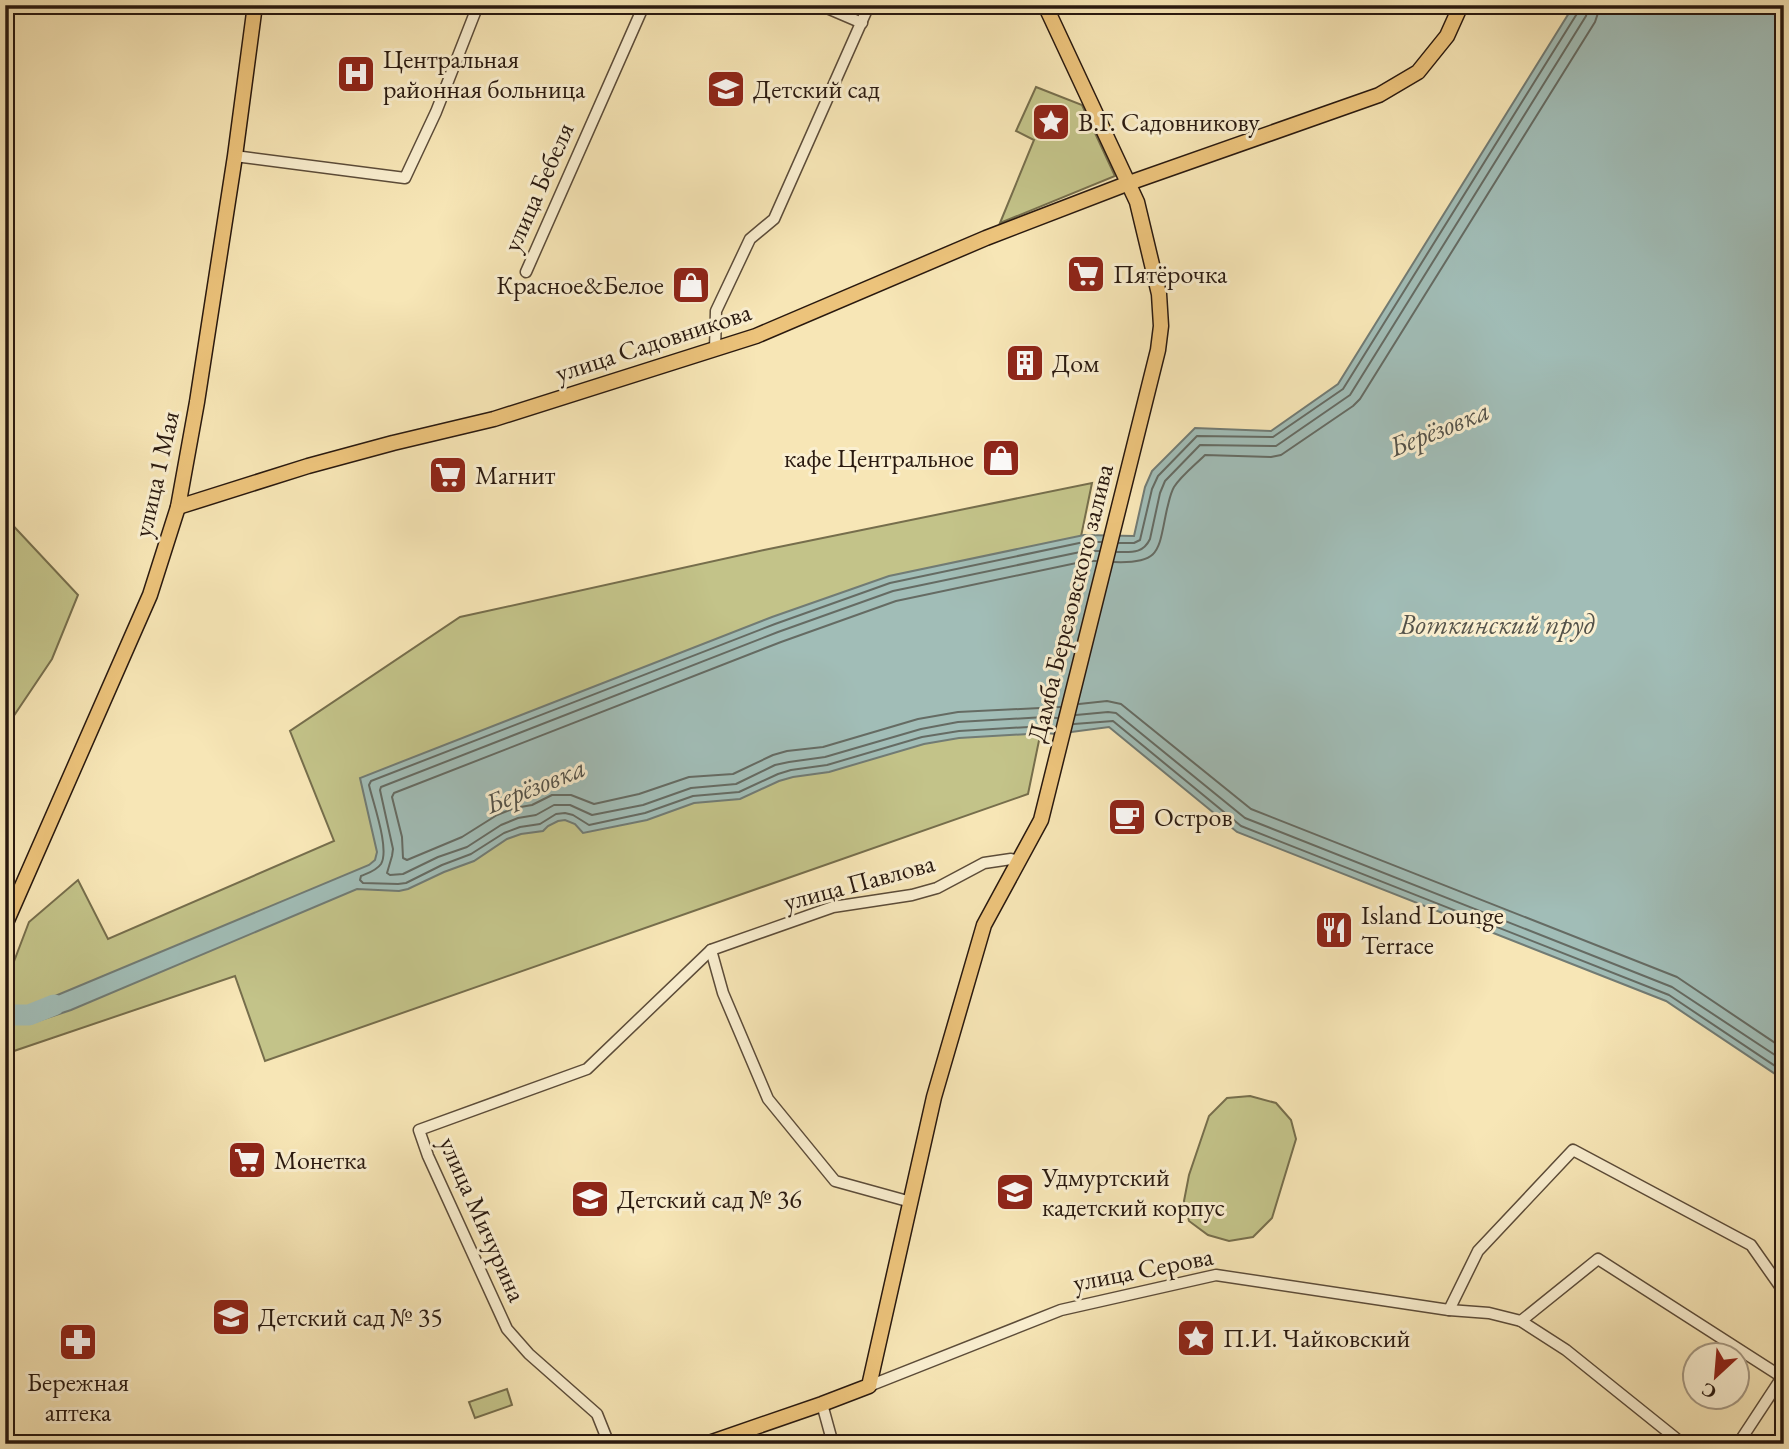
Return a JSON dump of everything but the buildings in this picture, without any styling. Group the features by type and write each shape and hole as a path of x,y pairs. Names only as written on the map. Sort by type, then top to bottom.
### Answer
{"main road":[{"name":"улица 1 Мая","path":"5,925 150,595 178,507 235,156 255,5"},
{"name":"Дамба Березовского залива","path":"1018,861 1041,820 1146,399 1161,326 1158,295 1137,202 1045,5"},
{"name":"улица Садовникова","path":"178,507 308,466 494,418 756,336 986,238 1129,183 1379,94 1418,72 1447,36 1461,5"},
{"path":"869,1386 934,1097 984,925 1018,861"},
{"name":"улица Серова","path":"706,1444 869,1386"}],"street":[{"path":"235,156 405,178 436,112 478,5"},
{"name":"улица Бебеля","path":"526,272 644,5"},
{"path":"820,5 862,23"},
{"path":"715,350 716,311 750,239 774,219 869,5"},
{"name":"улица Павлова","path":"603,1052 711,950 833,907 912,895 937,888 984,863 1011,859 1018,861"},
{"path":"711,950 723,993 768,1099 835,1181 911,1202"},
{"name":"улица Мичурина","path":"603,1052 587,1069 419,1130 428,1156 507,1328 529,1354 597,1414 609,1444"},
{"path":"1448,1310 1478,1251 1573,1150 1751,1245 1784,1292"},
{"path":"1521,1321 1598,1259 1783,1376 1738,1444"},
{"name":"улица Серова","path":"869,1386 1061,1310 1216,1275 1448,1310 1489,1313 1521,1321 1566,1350 1684,1444"},
{"path":"822,1404 833,1444"}],"green space":[{"path":"1036,87 1082,105 1115,176 1000,223 1034,140 1016,131"},
{"path":"1092,483 1028,794 265,1061 235,976 5,1054 5,985 29,922 78,880 108,939 334,841 290,731 460,617 764,550"},
{"path":"5,517 78,595 52,659 5,729"},
{"path":"1250,1096 1276,1103 1291,1120 1296,1139 1272,1218 1253,1237 1229,1241 1208,1235 1189,1221 1184,1201 1189,1175 1209,1116 1227,1098"},
{"path":"507,1389 512,1405 475,1418 469,1402"}],"water":[{"name":"Воткинский пруд","path":"1574,5 1784,5 1784,1080 1666,1001 1237,832 1109,727 1056,734 959,738 924,744 829,772 779,781 740,799 694,803 647,820 583,833 575,824 565,820 558,821 543,831 507,839 474,861 408,889 357,889 71,1010 32,1023 29,1015 31,1006 369,865 375,860 377,852 360,778 772,617 889,576 1084,535 1134,536 1145,487 1152,471 1195,428 1271,431 1338,384"}],"waterway":[{"name":"Берёзовка","path":"12,1015 29,1015 54,1005"}],"place":[{"name":"Центральная районная больница","path":"356,74"},
{"name":"Детский сад","path":"726,89"},
{"name":"В.Г. Садовникову","path":"1051,122"},
{"name":"Пятёрочка","path":"1086,274"},
{"name":"Красное&Белое","path":"691,285"},
{"name":"Дом","path":"1025,363"},
{"name":"кафе Центральное","path":"1001,458"},
{"name":"Магнит","path":"448,475"},
{"name":"Остров","path":"1127,817"},
{"name":"Island Lounge Terrace","path":"1334,930"},
{"name":"Монетка","path":"247,1160"},
{"name":"Удмуртский кадетский корпус","path":"1015,1192"},
{"name":"Детский сад № 36","path":"590,1199"},
{"name":"Детский сад № 35","path":"231,1317"},
{"name":"П.И. Чайковский","path":"1196,1338"},
{"name":"Бережная аптека","path":"78,1342"}]}
